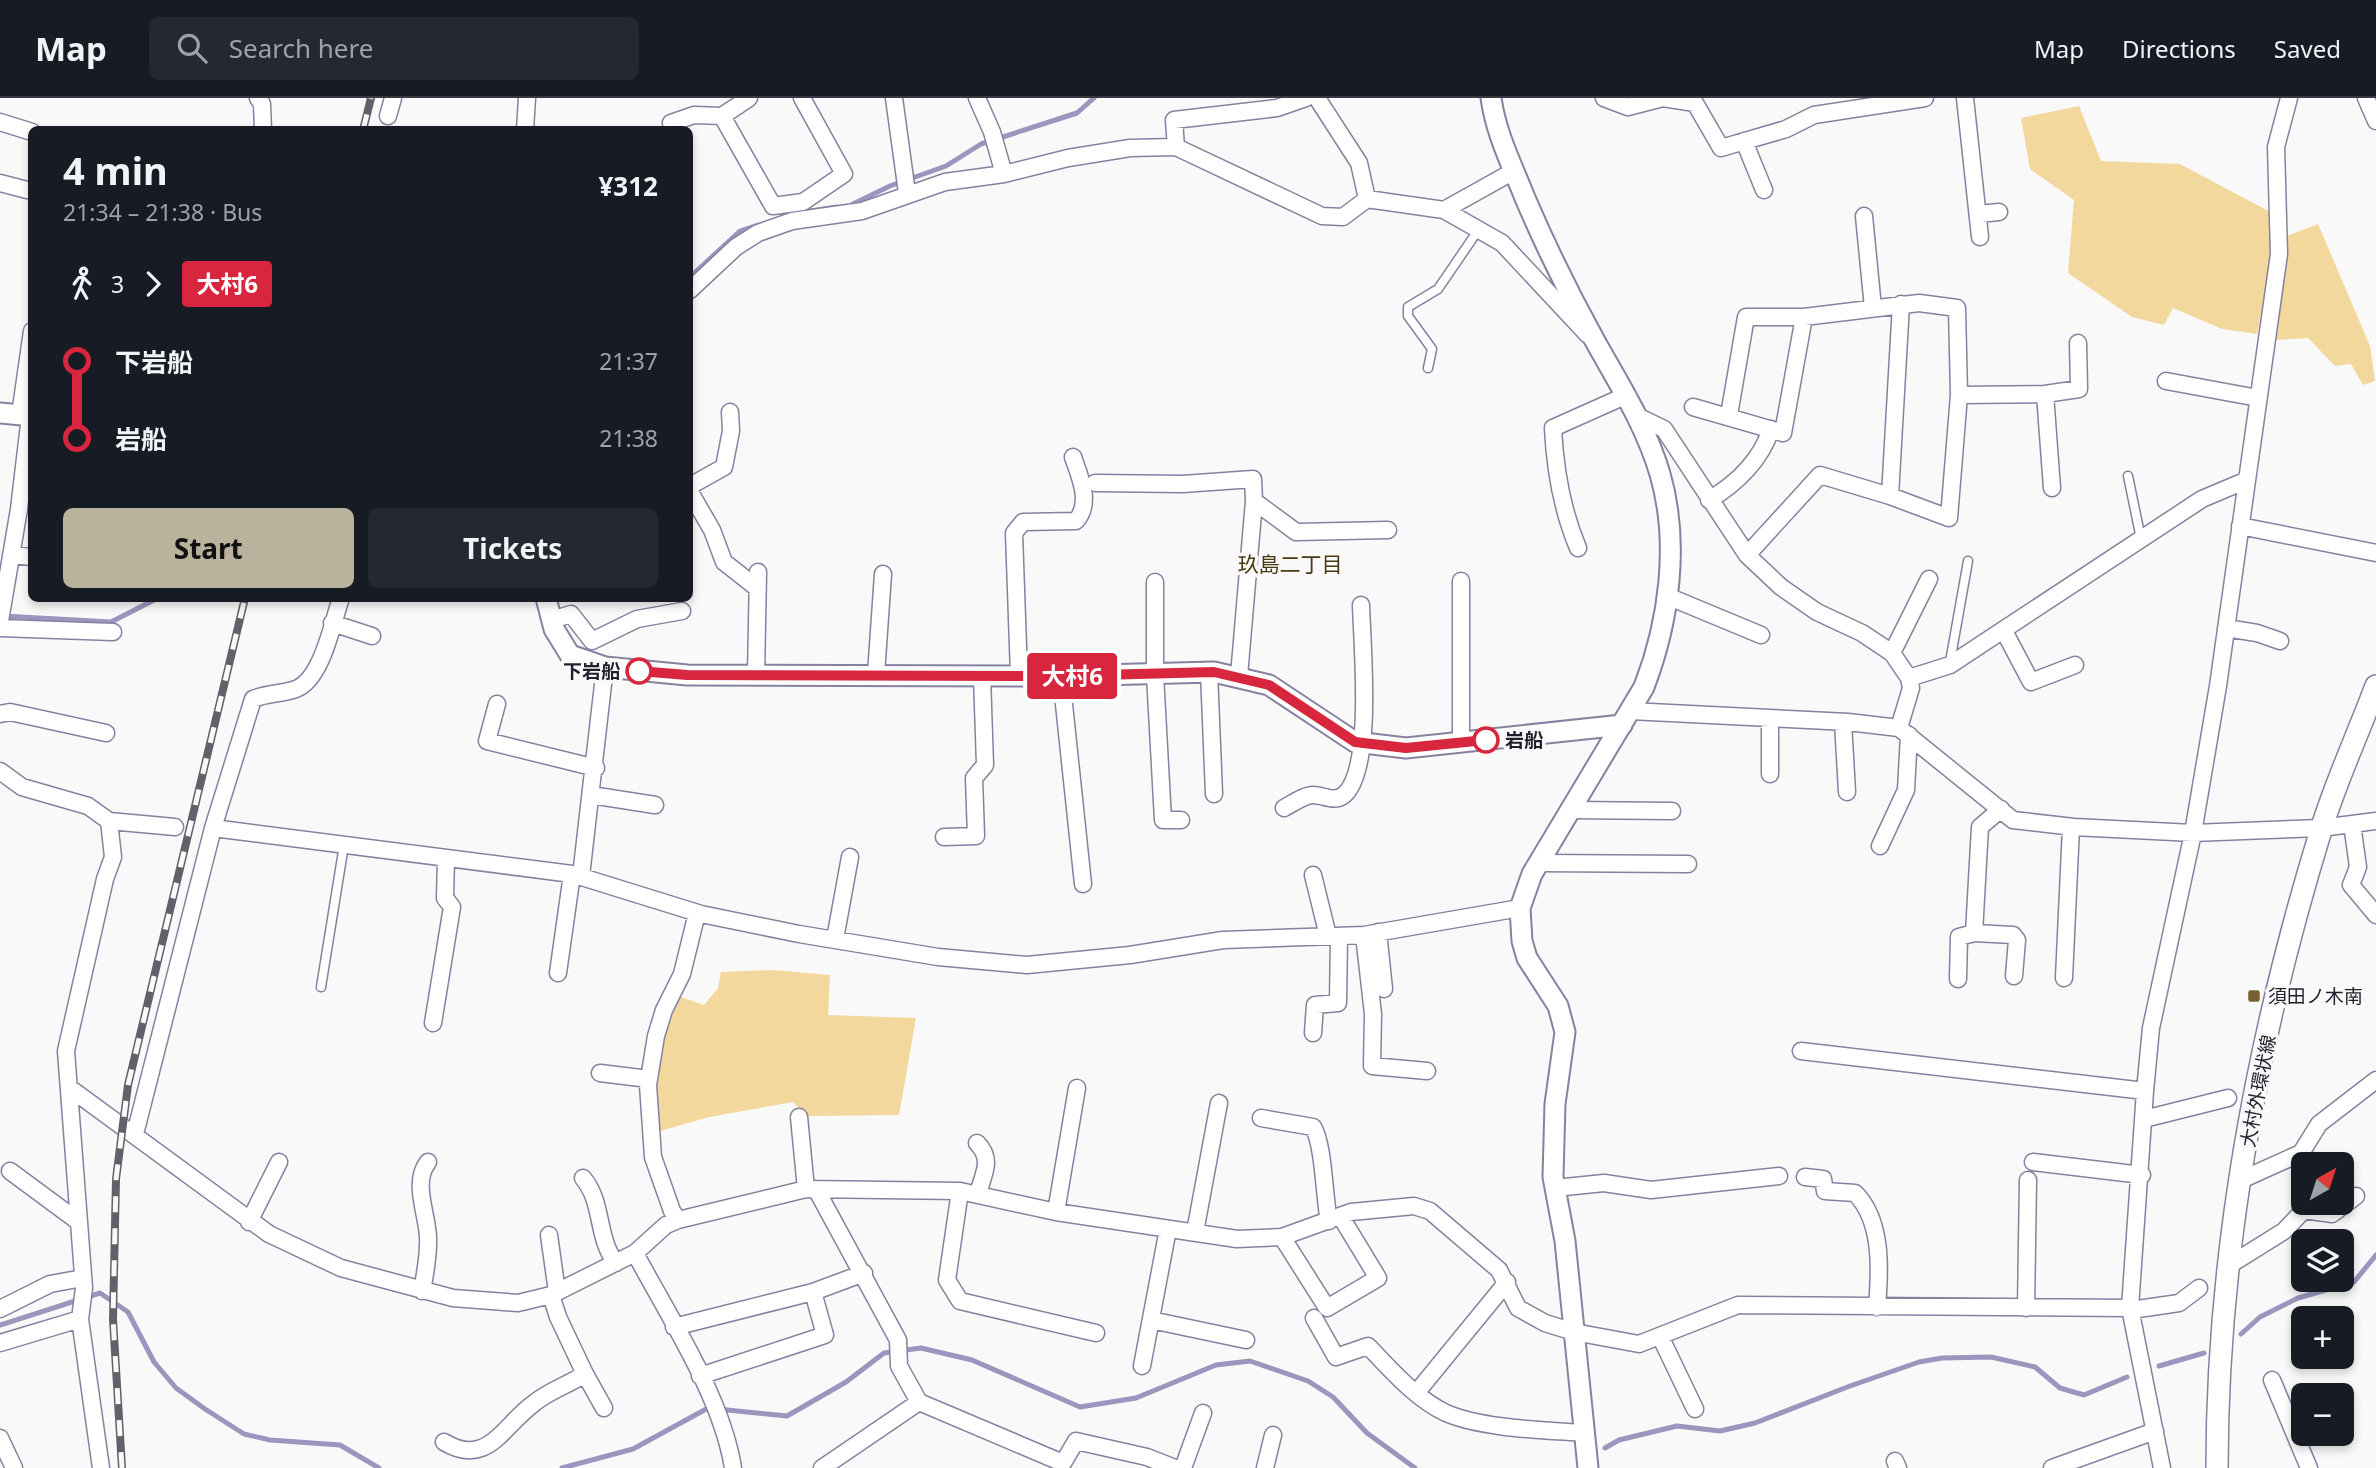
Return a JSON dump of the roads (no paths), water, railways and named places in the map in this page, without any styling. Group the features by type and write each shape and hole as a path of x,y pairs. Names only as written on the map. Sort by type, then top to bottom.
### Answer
{"main road":[{"name":"大村外環状線","path":"2217,1468 2217,1388 2228,1266 2241,1180 2278,987 2322,828 2376,686"}],"street":[{"path":"258,98 262,104 263,126"},
{"path":"388,116 393,98"},
{"path":"525,126 527,98"},
{"path":"671,123 694,115 722,116 749,98"},
{"path":"722,116 773,206 803,201 844,174 802,98"},
{"path":"894,98 906,190"},
{"path":"978,98 994,138 1004,174"},
{"path":"1176,147 1174,120 1277,108 1306,98"},
{"path":"1317,98 1359,163 1367,199"},
{"path":"1604,98 1628,107 1664,98 1695,103 1721,148 1786,129 1814,115 1926,98"},
{"path":"1965,98 1980,237"},
{"path":"2162,1468 2131,1309 2142,1175 2145,1091 2151,1028 2193,833 2226,628 2279,254 2276,146 2289,98"},
{"path":"2366,98 2376,121"},
{"path":"1493,99 1504,149 1551,258 1637,416 1660,473 1666,503 1666,615 1657,654 1644,687 1538,863 1520,908 1522,942 1527,958 1558,1006 1565,1032 1552,1141 1555,1188 1565,1241 1588,1468"},
{"path":"0,122 28,131"},
{"path":"1744,141 1763,190"},
{"path":"693,287 736,247 758,233 792,221 862,211 906,190 1004,174 1068,158 1130,148 1176,147 1322,216 1343,217 1367,199 1444,211 1502,243 1565,314 1596,343"},
{"path":"1444,211 1514,171"},
{"path":"0,183 27,190"},
{"path":"803,201 811,219"},
{"path":"1978,214 1999,212"},
{"path":"1864,216 1872,308"},
{"path":"1729,415 1746,317 1804,317 1919,303 1957,308 1959,395 1949,518 1890,496 1820,475 1747,555"},
{"path":"1890,496 1900,304"},
{"path":"1693,407 1729,415 1783,433 1804,317"},
{"path":"1959,395 2045,394 2079,389 2078,342"},
{"path":"28,359 20,415 11,555 0,620 113,632"},
{"path":"2166,381 2258,398"},
{"path":"2045,394 2052,488"},
{"path":"1578,548 1566,519 1554,456 1553,428 1626,395"},
{"path":"693,484 724,467 731,430 730,412"},
{"path":"1637,416 1664,429 1747,555 1781,587 1817,612 1862,633 1892,653 1909,678 1911,688 1904,731 1906,790 1880,846"},
{"path":"1709,500 1725,491 1753,463 1763,450 1771,429"},
{"path":"1019,675 1014,533 1023,522 1076,521 1080,516 1083,486 1073,457"},
{"path":"1095,483 1183,484 1253,479 1254,501 1239,676"},
{"path":"1909,678 1950,665 2202,499 2246,480"},
{"path":"693,497 712,530 724,562 758,580 756,675"},
{"path":"1254,501 1296,532 1388,530"},
{"path":"2240,526 2376,553"},
{"path":"11,555 28,557"},
{"path":"876,674 883,574"},
{"path":"1892,653 1928,579"},
{"path":"1461,581 1461,743"},
{"path":"1155,582 1155,675 1163,820 1181,820"},
{"path":"1667,596 1762,635"},
{"path":"135,1134 213,828 253,699 265,694 296,689 313,679 340,602"},
{"path":"547,602 561,644 570,655 605,667 687,675 1061,676 1209,672 1239,676 1269,685 1345,737 1364,744 1406,748 1461,743 1626,718 1843,722 1904,731 2013,820 2071,827 2193,833 2322,828 2376,821"},
{"path":"1284,808 1311,794 1332,799 1342,797 1350,786 1364,744 1361,605"},
{"path":"552,620 571,614 592,641 638,619 682,611"},
{"path":"332,623 372,636"},
{"path":"2226,628 2257,633 2280,641"},
{"path":"2004,631 2031,682 2075,665"},
{"path":"558,973 596,768 605,667"},
{"path":"1209,672 1214,794"},
{"path":"944,837 976,836 974,778 985,765 982,676"},
{"path":"1061,676 1083,884"},
{"path":"497,704 487,741 596,768"},
{"path":"0,714 10,712 106,733"},
{"path":"1770,721 1770,774"},
{"path":"1843,722 1847,792"},
{"path":"0,771 22,787 88,806 109,821 174,827"},
{"path":"591,795 655,805"},
{"path":"1974,933 1980,827 2001,809"},
{"path":"1570,810 1672,811"},
{"path":"101,1468 81,1313 83,1283 71,1089 66,1051 105,879 113,857 109,821"},
{"path":"2352,824 2358,867 2351,885 2376,915"},
{"path":"2064,978 2071,827"},
{"path":"213,828 577,875 697,913 937,957 1027,965 1130,955 1223,940 1371,933 1520,908"},
{"path":"835,939 850,857"},
{"path":"433,1023 451,924 452,907 445,898 446,859"},
{"path":"1538,863 1688,864"},
{"path":"1313,876 1334,936 1338,1003 1315,1005 1313,1033"},
{"path":"678,1220 672,1211 653,1157 648,1126 649,1079 656,1036 664,1010 682,974 697,913"},
{"path":"1371,933 1384,989"},
{"path":"1371,933 1372,1066 1427,1071"},
{"path":"1958,979 1959,937 1974,933 2013,935 2017,940 2014,976"},
{"path":"1801,1051 2145,1091"},
{"path":"600,1073 649,1079"},
{"path":"2241,1180 2301,1153 2319,1124 2376,1080"},
{"path":"1056,1212 1077,1088"},
{"path":"71,1089 135,1134 249,1222 341,1268 453,1298 518,1303 554,1293 635,1253 666,1225 678,1220 811,1189 978,1193 1056,1212 1237,1239 1282,1237 1376,1208 1414,1206 1430,1211 1499,1270 1518,1308 1545,1323 1574,1332 1639,1344 1738,1305 2131,1309 2179,1303 2199,1288"},
{"path":"2144,1119 2228,1098"},
{"path":"1195,1232 1219,1103"},
{"path":"799,1117 811,1189 864,1273 898,1340 899,1366 919,1402 1062,1466 1076,1441 1147,1457 1175,1468"},
{"path":"1261,1118 1313,1127 1318,1135 1322,1190 1335,1219 1378,1278 1327,1308 1282,1237"},
{"path":"977,1143 988,1161 978,1193"},
{"path":"249,1222 279,1161"},
{"path":"422,1291 428,1237 420,1188 423,1168 428,1162"},
{"path":"2033,1162 2142,1175"},
{"path":"10,1171 79,1222"},
{"path":"1555,1188 1604,1183 1651,1190 1779,1176"},
{"path":"1805,1177 1823,1179 1825,1191 1856,1193 1866,1204 1880,1262 1877,1307"},
{"path":"583,1178 594,1191 607,1251 615,1263"},
{"path":"2026,1308 2028,1180"},
{"path":"960,1191 947,1280 960,1301 1097,1333"},
{"path":"2228,1266 2284,1231 2304,1210 2332,1214 2356,1196"},
{"path":"1142,1366 1168,1229"},
{"path":"549,1235 558,1317 604,1408"},
{"path":"635,1253 723,1424 733,1468"},
{"path":"674,1327 813,1292 864,1273"},
{"path":"1417,1392 1507,1282"},
{"path":"0,1309 50,1284 83,1283"},
{"path":"700,1376 825,1335 813,1292"},
{"path":"0,1343 81,1313"},
{"path":"1314,1318 1336,1357 1368,1346 1417,1392 1446,1413 1507,1427 1585,1433"},
{"path":"1150,1320 1246,1340"},
{"path":"1660,1336 1695,1409"},
{"path":"444,1442 460,1451 482,1450 534,1403 585,1374"},
{"path":"2272,1380 2309,1468"},
{"path":"822,1468 919,1402"},
{"path":"1183,1468 1203,1413"},
{"path":"2052,1468 2155,1431"},
{"path":"1265,1468 1273,1435"},
{"path":"0,1438 14,1468"},
{"path":"471,1451 471,1468"}],"lane":[{"path":"1428,368 1432,349 1408,316 1408,307 1438,289 1479,229"},
{"path":"2128,476 2141,539"},
{"path":"1950,665 1968,561"},
{"path":"321,987 344,845"}],"waterway":[{"path":"853,204 890,186 946,166 981,144 1077,113 1094,98"},
{"path":"791,214 837,207"},
{"path":"693,274 740,231 758,225"},
{"path":"3,616 111,622 150,602"},
{"path":"2241,1334 2260,1317 2298,1298 2354,1282 2376,1255"},
{"path":"0,1325 100,1293 128,1312 154,1362 176,1388 244,1434 270,1440 340,1445 379,1468"},
{"path":"562,1468 633,1449 708,1408 787,1416 846,1382 884,1353 921,1348 972,1360 1080,1407 1136,1398 1216,1365 1250,1361 1308,1381 1333,1397 1367,1433 1415,1468"},
{"path":"2159,1366 2204,1353"},
{"path":"1605,1448 1619,1440 1677,1426 1720,1431 1755,1423 1919,1362 1942,1358 1991,1357 2035,1367 2060,1388 2084,1395 2127,1377"}],"railway":[{"path":"364,126 371,98"},
{"path":"122,1468 113,1319 116,1179 128,1085 244,602"}],"place":[{"name":"下岩船","path":"639,671"},
{"name":"岩船","path":"1486,740"},
{"name":"須田ノ木南","path":"2254,996"}],"district":[{"name":"玖島二丁目","path":"1290,565"}]}
